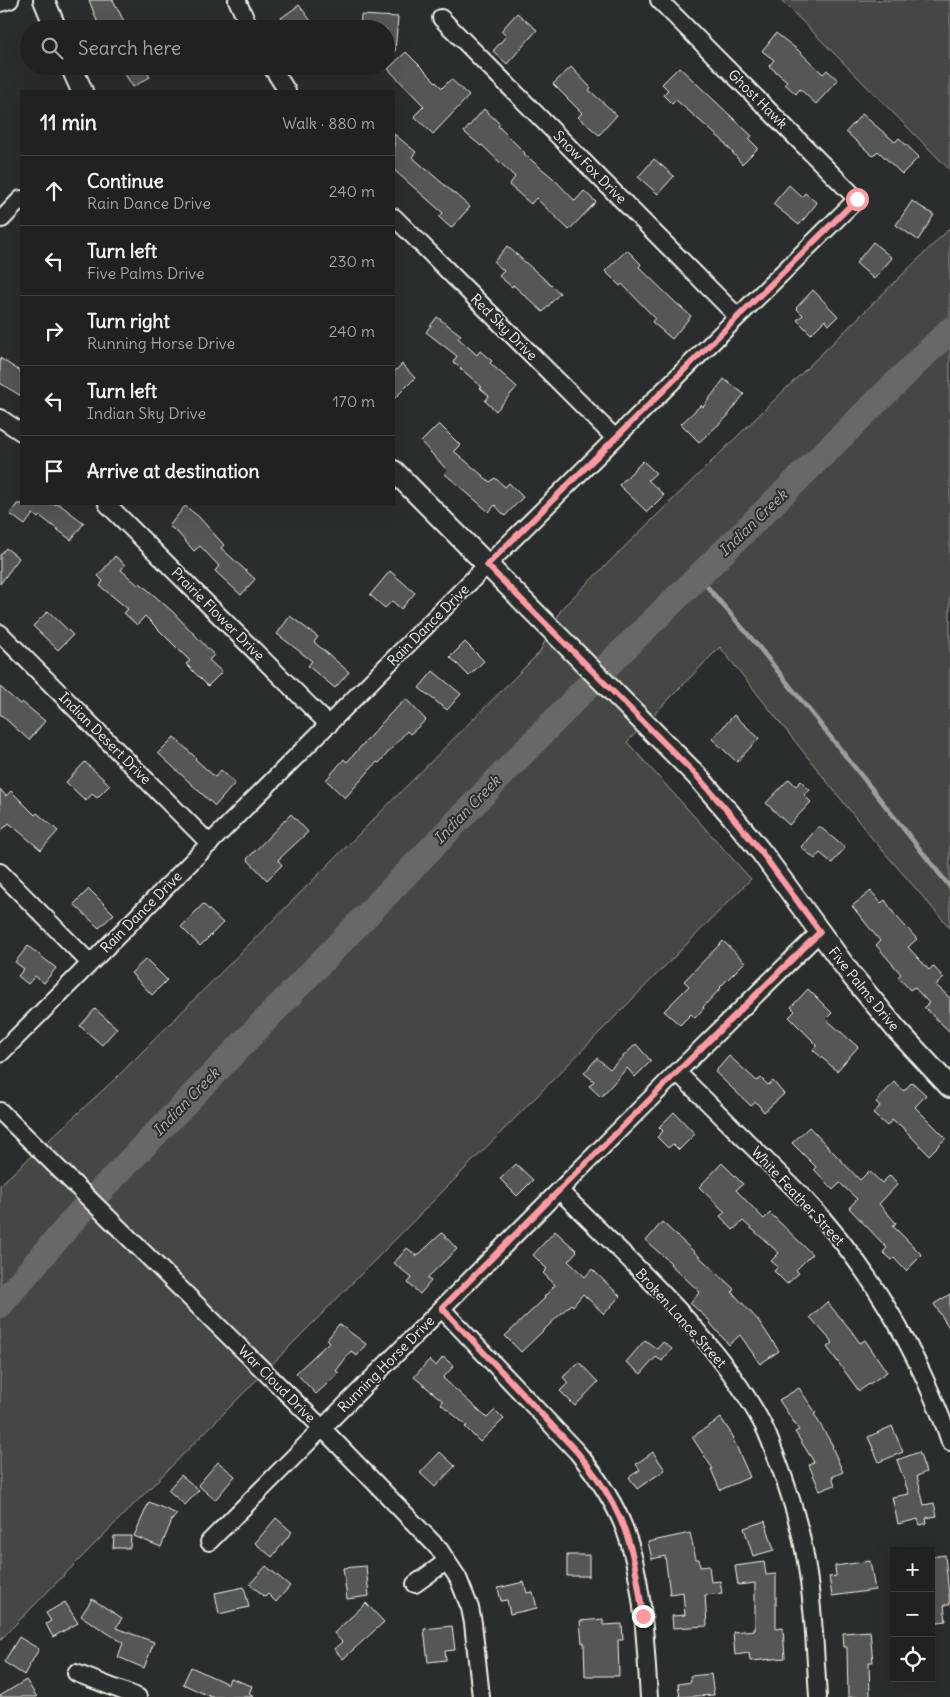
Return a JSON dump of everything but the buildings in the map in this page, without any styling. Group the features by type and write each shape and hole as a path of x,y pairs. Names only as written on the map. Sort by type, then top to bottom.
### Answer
{"street":[{"path":"0,3 10,0"},
{"path":"44,0 52,20"},
{"path":"238,0 246,20"},
{"name":"Ghost Hawk","path":"659,0 857,199"},
{"name":"Snow Fox Drive","path":"441,18 738,317"},
{"path":"75,75 82,90"},
{"path":"276,75 285,90"},
{"name":"Rain Dance Drive","path":"0,1054 487,565 857,199"},
{"path":"2,219 20,200"},
{"name":"Red Sky Drive","path":"395,218 615,438"},
{"path":"0,418 20,431"},
{"name":"Five Palms Drive","path":"395,472 697,776 731,815 852,976 896,1029 950,1087"},
{"name":"Prairie Flower Drive","path":"108,505 329,724"},
{"name":"Indian Desert Drive","path":"0,633 210,844"},
{"path":"0,872 90,963"},
{"name":"Running Horse Drive","path":"208,1542 677,1072 820,932"},
{"name":"White Feather Street","path":"677,1072 805,1199 826,1221 854,1256 876,1287 898,1326 922,1373 950,1442"},
{"name":"War Cloud Drive","path":"0,1111 322,1428 439,1549 458,1578 470,1608 481,1697"},
{"name":"Broken Lance Street","path":"560,1191 676,1308 709,1345 741,1387 762,1422 787,1486 804,1550 815,1643 818,1697"},
{"path":"442,1308 577,1452 597,1476 613,1504 625,1531 634,1562 643,1616 650,1697"},
{"path":"415,1584 448,1561"},
{"path":"76,1674 138,1697"}],"shaded area":[{"path":"781,0 950,0 950,170"},
{"path":"950,228 950,928 871,837 720,647 627,742 751,879 0,1640 0,1185 116,1078 539,653 562,608"}],"waterway":[{"name":"Indian Creek","path":"0,1305 81,1211 610,663 950,330"},
{"path":"698,576 758,646 950,887"}],"route":[{"path":"643,1616 634,1562 625,1531 613,1504 597,1476 577,1452 442,1308 677,1072 820,932 762,853 697,776 487,565 857,199"}]}
